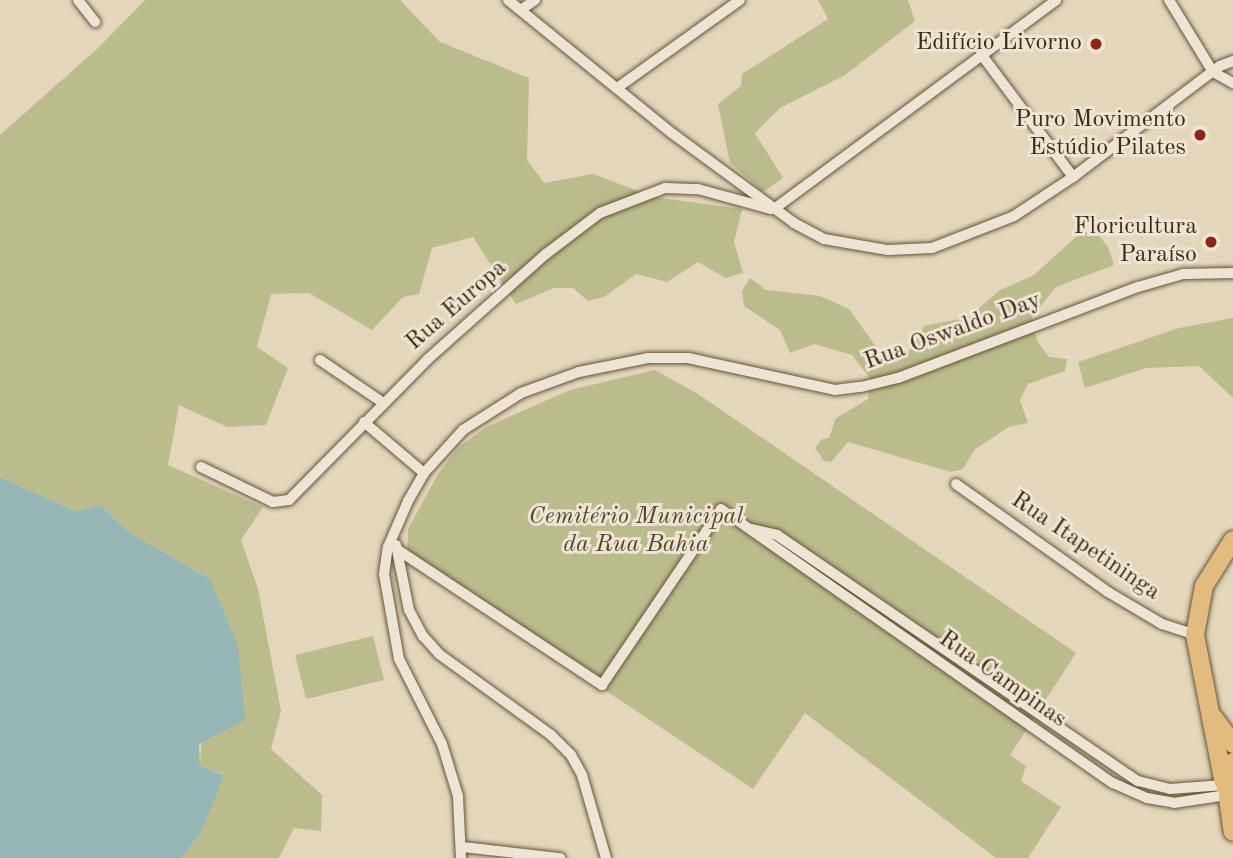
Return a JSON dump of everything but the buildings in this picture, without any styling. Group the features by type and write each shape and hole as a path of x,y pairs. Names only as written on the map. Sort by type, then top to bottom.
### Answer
{"main road":[{"path":"1233,540 1204,586 1195,635 1233,832"},
{"path":"1207,701 1233,744"},
{"path":"1227,792 1233,762"}],"street":[{"path":"78,0 95,22"},
{"path":"508,0 774,209 824,239 851,246 932,247 1014,216 1073,177 1213,72 1233,61"},
{"path":"522,9 535,0"},
{"path":"617,88 740,0"},
{"path":"774,209 1056,0"},
{"path":"1169,0 1213,72 1233,83"},
{"path":"981,54 1073,177"},
{"name":"Rua Europa","path":"201,467 281,503 382,402 546,254 600,213 665,188 698,189 774,209"},
{"name":"Rua Oswaldo Day","path":"462,852 458,796 442,744 399,659 384,574 393,536 424,473 463,429 499,404 579,372 648,358 688,358 835,390 861,387 898,378 1138,287 1184,274 1233,273"},
{"path":"320,360 382,402"},
{"path":"364,422 424,473"},
{"name":"Rua Itapetininga","path":"956,484 1108,592 1162,624 1195,635"},
{"path":"398,550 602,685 721,509 751,529"},
{"name":"Rua Campinas","path":"751,529 777,535 1123,773 1170,789 1227,792"},
{"name":"Rua Campinas","path":"751,529 770,546 1113,782 1147,798 1174,803 1227,792"},
{"path":"393,536 409,610 423,636 439,654 551,735 572,755 582,775 606,858"},
{"path":"462,852 560,858"}],"green space":[{"path":"145,0 400,0 440,42 529,78 527,160 544,183 593,174 654,197 742,209 734,242 743,273 726,278 698,262 667,282 636,274 604,297 588,301 573,288 554,288 516,304 473,237 432,248 419,294 403,297 372,330 309,293 271,294 257,347 288,368 266,425 227,427 179,405 168,465 263,507 241,540 258,589 281,711 271,749 322,795 321,831 294,828 279,858 182,858 202,831 223,774 200,766 210,579 129,532 100,505 75,511 0,477 0,135 98,48"},
{"path":"818,0 908,0 915,21 845,75 780,108 755,133 783,178 763,192 730,163 718,104 741,86 742,74 828,19"},
{"path":"1093,228 1108,247 1114,265 1056,287 1032,317 1037,341 1049,357 1067,359 1065,371 1028,384 1020,400 1028,423 1009,427 975,449 963,469 951,472 848,442 831,462 824,461 815,448 822,439 829,438 836,418 868,399 870,378 852,355 814,344 790,353 780,330 744,306 742,291 750,278 766,290 820,296 849,309 884,358 903,354 914,347 924,326 969,317 1000,290 1034,275 1076,237"},
{"path":"1233,318 1233,398 1199,366 1146,368 1085,388 1078,362 1179,328"},
{"name":"Cemitério Municipal da Rua Bahia","path":"655,370 698,394 1076,653 1010,755 1026,766 1021,781 1061,807 1028,858 996,858 805,713 753,789 407,558 408,529 438,474 458,448 486,427 570,390"},
{"path":"373,636 384,680 306,699 295,655"}],"water":[{"path":"0,477 75,511 100,505 129,532 210,579 238,646 245,720 199,744 200,766 224,775 202,831 182,858 0,858"}],"place":[{"name":"Edifício Livorno","path":"1096,44"},
{"name":"Puro Movimento Estúdio Pilates","path":"1200,135"},
{"name":"Floricultura Paraíso","path":"1211,242"}]}
